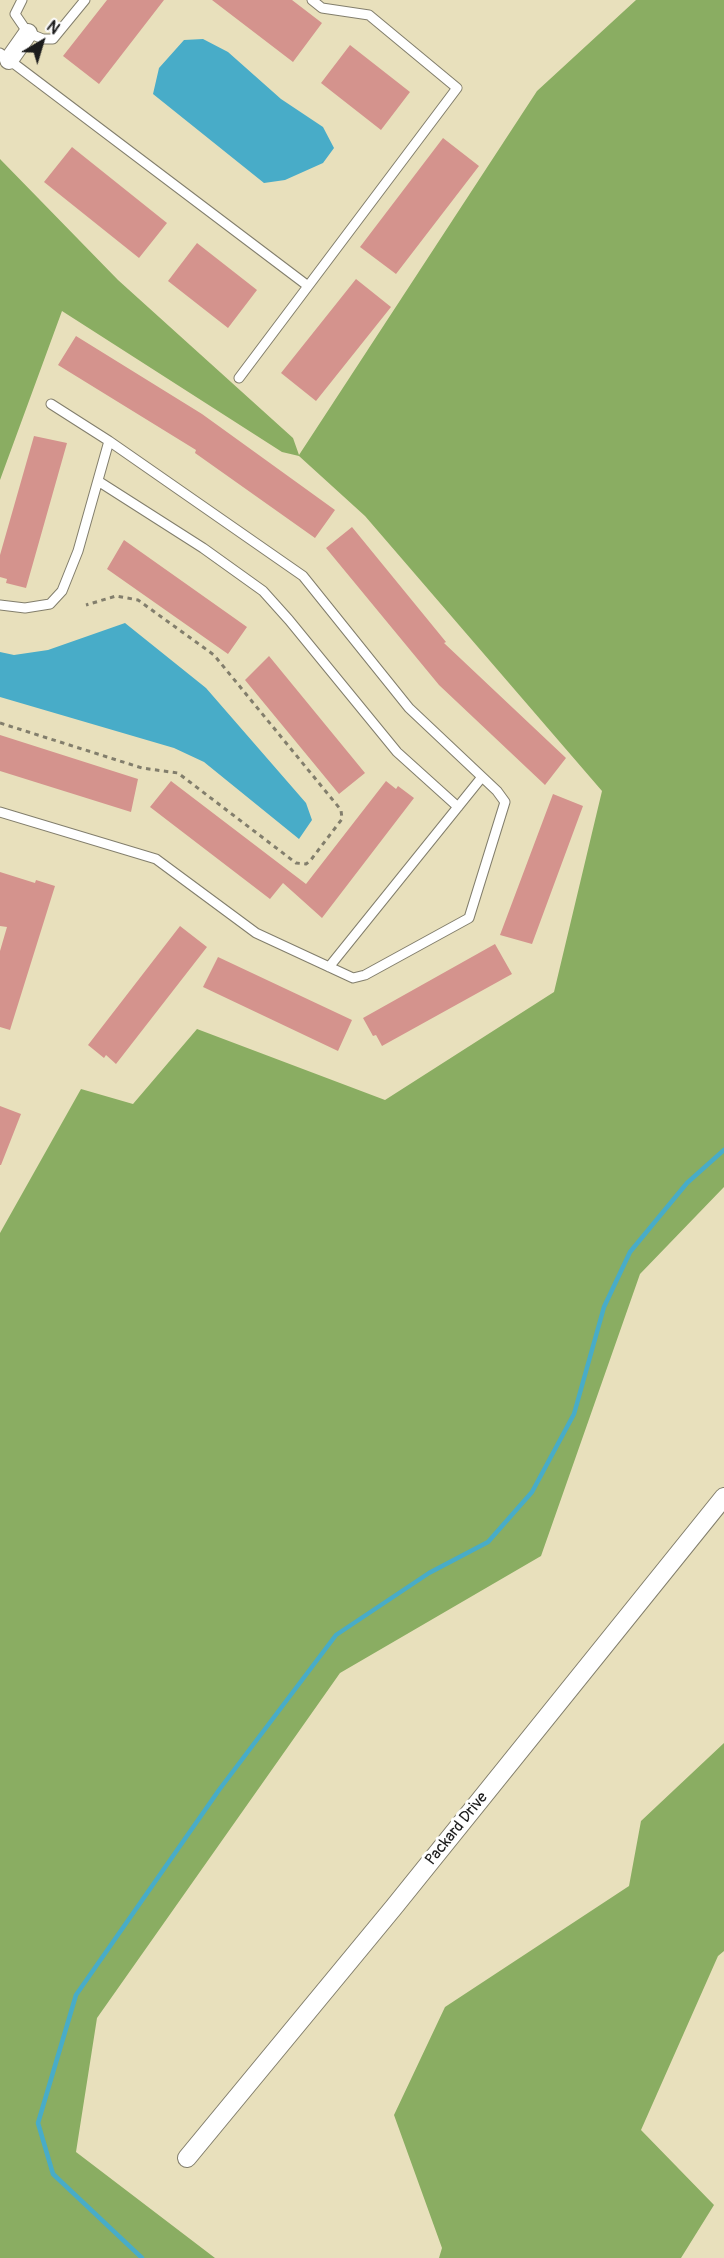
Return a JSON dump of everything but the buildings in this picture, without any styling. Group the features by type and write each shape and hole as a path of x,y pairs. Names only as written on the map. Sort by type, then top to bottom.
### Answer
{"street":[{"path":"5,56 28,33"},
{"name":"Packard Drive","path":"187,2158 394,1907 724,1497"}],"lane":[{"path":"22,0 15,14 28,33 43,39 53,39 85,0"},
{"path":"239,378 457,88 369,15 322,8 312,0"},
{"path":"5,56 308,286"},
{"path":"0,812 156,859 256,933 352,978 365,975 469,918 506,802 483,777 409,708 303,576 110,441 51,404"},
{"path":"0,605 25,608 50,604 62,591 78,550 110,441"},
{"path":"98,481 203,548 262,591 289,620 397,752 458,807"},
{"path":"329,967 483,777"}],"path":[{"path":"0,723 142,768 178,773 296,863 306,864 310,861 342,819 341,810 214,655 138,600 116,596 86,605"}],"green space":[{"path":"636,0 724,0 724,1187 640,1274 541,1556 340,1673 97,2018 76,2152 215,2258 0,2258 0,1233 81,1089 133,1104 197,1029 385,1100 554,992 602,791 365,516 299,456 282,452 62,311 0,480 0,159 118,280 293,438 299,455 537,91"},
{"path":"724,1743 724,1951 718,1956 641,2130 714,2205 681,2258 439,2258 442,2248 394,2115 445,2007 629,1886 641,1821"}],"water":[{"path":"203,39 228,52 281,99 323,127 334,148 323,163 285,180 264,183 153,94 159,68 184,40"},
{"path":"125,623 206,688 306,803 312,820 299,839 204,762 174,748 0,697 0,652 14,655 48,650"}],"waterway":[{"path":"142,2258 53,2174 38,2123 76,1995 219,1790 336,1635 429,1573 488,1542 532,1492 574,1414 604,1307 630,1252 687,1183 724,1150"}]}
